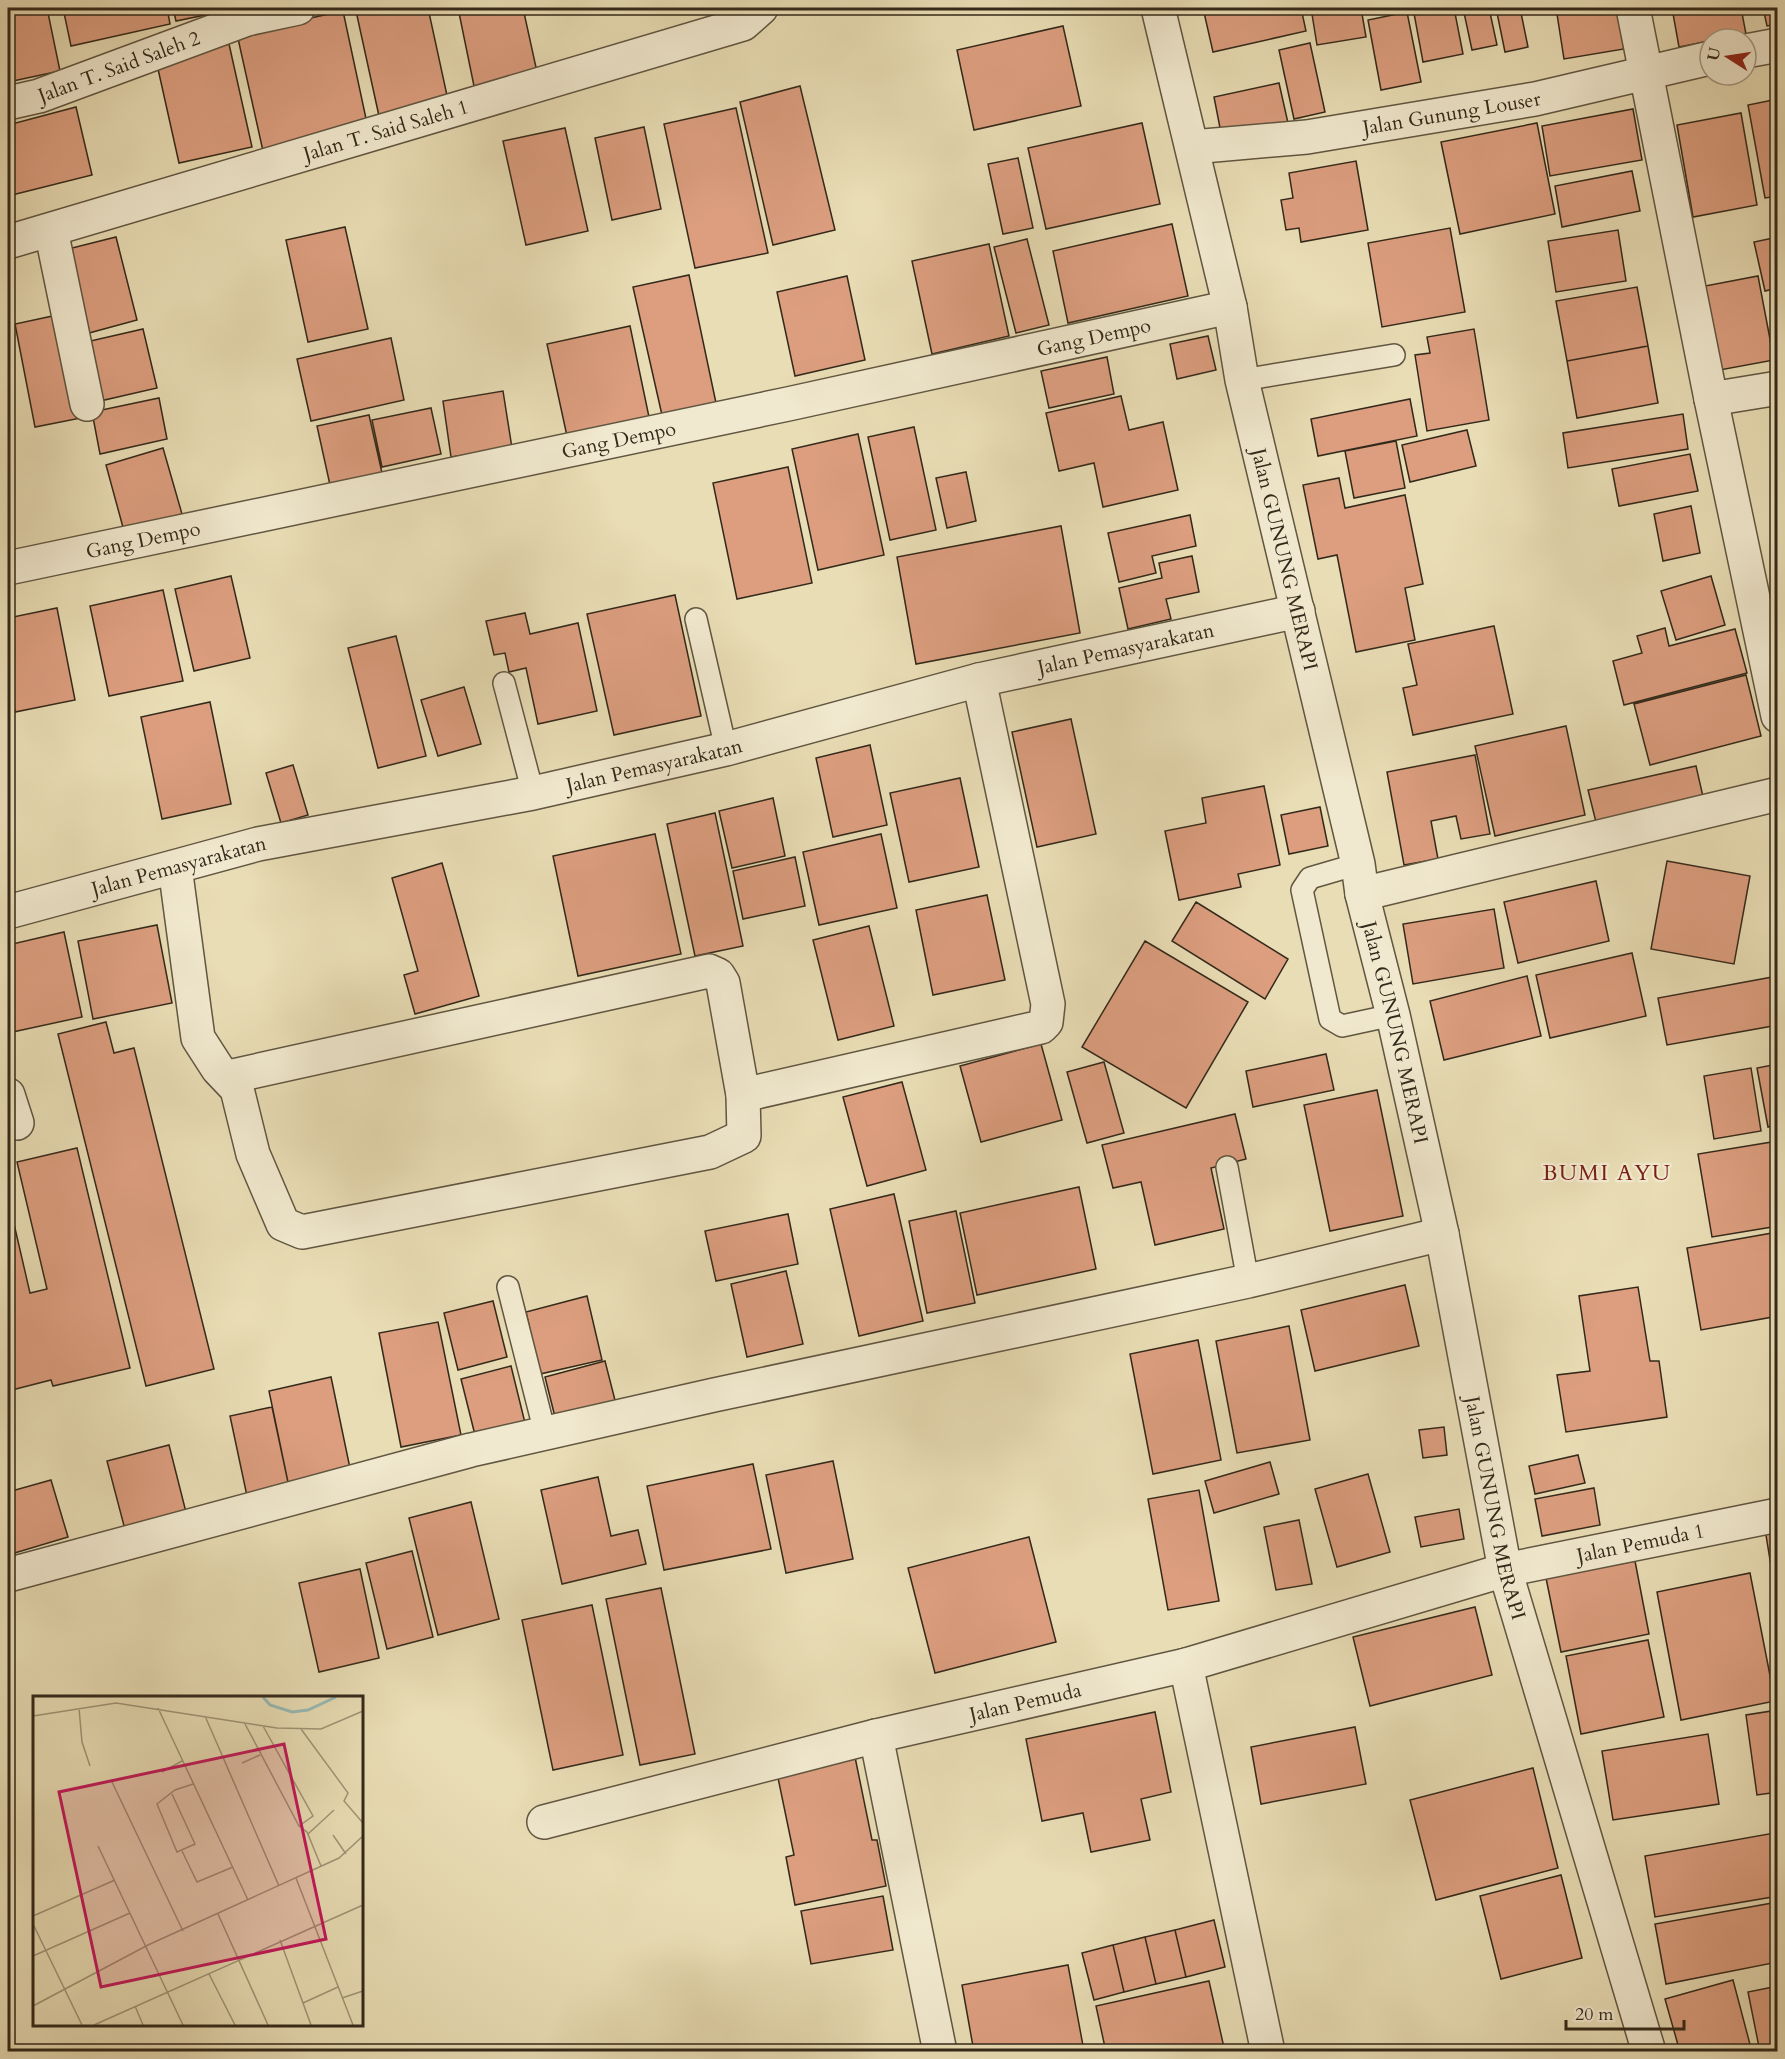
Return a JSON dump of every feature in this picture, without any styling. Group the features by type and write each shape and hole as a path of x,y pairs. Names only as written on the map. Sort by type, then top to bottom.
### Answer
{"street":[{"name":"Jalan T. Said Saleh 2","path":"8,103 39,96 247,19 298,8"},
{"name":"Jalan GUNUNG MERAPI","path":"1158,8 1230,307 1242,380 1393,1015 1442,1234 1505,1570 1648,2052"},
{"path":"1633,8 1711,399 1778,716"},
{"name":"Jalan T. Said Saleh 1","path":"8,242 747,13"},
{"path":"1758,49 1778,45"},
{"name":"Jalan Gunung Louser","path":"1192,147 1307,137 1535,99 1698,61"},
{"path":"51,230 87,404"},
{"name":"Gang Dempo","path":"8,568 777,406 1230,307"},
{"path":"1711,399 1778,388"},
{"name":"Jalan Pemasyarakatan","path":"8,912 258,844 533,793 726,749 979,680 1298,611"},
{"path":"743,1095 1041,1027 1046,1022 1048,1004 979,680"},
{"path":"1360,879 1778,794"},
{"path":"175,867 198,1038 218,1069 237,1089 253,1154 283,1224 302,1232 710,1152 744,1136 743,1095 723,983 718,975 709,971 228,1077"},
{"path":"8,1575 277,1502 545,1433 1248,1281 1442,1234"},
{"name":"Jalan Pemuda 1","path":"1505,1570 1778,1515"},
{"name":"Jalan Pemuda","path":"544,1822 876,1736 1186,1665 1505,1570"},
{"path":"1186,1665 1268,2052"},
{"path":"876,1736 940,2052"}],"lane":[{"path":"1242,380 1394,355"},
{"path":"696,619 726,749"},
{"path":"504,683 533,793"},
{"path":"1360,879 1310,878 1302,890 1330,1019 1342,1026 1393,1015"},
{"path":"1227,1167 1248,1281"},
{"path":"508,1287 545,1433"}],"building":[{"path":"8,8 47,8 60,71 8,82"},
{"path":"63,8 167,8 170,24 71,46"},
{"path":"173,8 239,8 176,21"},
{"path":"370,8 428,8 448,100 379,116 356,11"},
{"path":"458,8 523,8 537,72 474,86"},
{"path":"1203,8 1301,8 1306,31 1213,52"},
{"path":"1311,8 1361,8 1366,37 1317,45"},
{"path":"1413,8 1454,8 1463,54 1423,62"},
{"path":"1463,8 1489,8 1497,45 1472,50"},
{"path":"1496,8 1520,8 1528,47 1505,52"},
{"path":"1556,8 1593,8 1557,14"},
{"path":"1593,8 1617,8 1624,49 1564,59 1557,14"},
{"path":"1672,8 1741,8 1745,27 1698,27 1698,43 1679,47"},
{"path":"1763,8 1778,8 1778,24 1767,26"},
{"path":"343,11 368,128 263,151 237,34"},
{"path":"1407,12 1421,82 1381,90 1368,20"},
{"path":"1063,26 1081,106 974,130 957,50"},
{"path":"1310,43 1325,112 1294,119 1279,50"},
{"path":"229,44 252,147 179,163 156,60"},
{"path":"1279,83 1288,123 1222,138 1214,97"},
{"path":"800,86 835,230 773,245 740,102"},
{"path":"1778,99 1778,196 1765,198 1748,105"},
{"path":"76,107 92,175 8,196 8,125"},
{"path":"736,108 768,253 695,268 664,124"},
{"path":"1633,109 1642,160 1550,176 1542,126"},
{"path":"1741,113 1757,205 1693,217 1677,125"},
{"path":"1142,123 1160,204 1046,229 1028,148"},
{"path":"1537,123 1555,214 1460,234 1441,142"},
{"path":"644,127 661,209 612,220 595,138"},
{"path":"565,128 588,231 526,245 503,141"},
{"path":"1018,158 1033,228 1003,234 988,164"},
{"path":"1356,161 1368,230 1301,242 1299,228 1286,230 1281,200 1293,198 1289,173"},
{"path":"1632,171 1640,211 1562,227 1555,186"},
{"path":"1172,224 1188,296 1068,323 1053,251"},
{"path":"345,227 368,329 308,342 286,240"},
{"path":"1450,228 1465,312 1382,327 1368,243"},
{"path":"1618,230 1626,281 1556,292 1548,241"},
{"path":"116,237 137,320 89,333 68,249"},
{"path":"1778,237 1778,288 1765,291 1754,242"},
{"path":"1027,239 1049,325 1016,333 994,247"},
{"path":"989,244 1009,336 932,354 912,261"},
{"path":"689,275 716,403 662,415 633,287"},
{"path":"847,276 865,360 795,376 777,292"},
{"path":"1758,276 1774,360 1720,370 1705,286"},
{"path":"1637,287 1648,346 1567,361 1556,301"},
{"path":"62,314 81,418 35,427 15,324"},
{"path":"630,326 649,417 567,436 547,344"},
{"path":"143,329 157,388 100,401 86,342"},
{"path":"1474,329 1489,420 1427,431 1415,355 1430,353 1427,337"},
{"path":"1208,336 1216,370 1177,379 1170,344"},
{"path":"391,338 404,400 311,421 297,359"},
{"path":"1648,346 1658,403 1577,418 1567,361"},
{"path":"1107,357 1114,394 1049,408 1041,371"},
{"path":"503,391 512,448 451,457 443,401"},
{"path":"1121,396 1129,430 1163,422 1178,490 1103,507 1094,463 1059,471 1046,413"},
{"path":"159,398 167,439 100,454 92,412"},
{"path":"1410,399 1417,436 1318,456 1311,419"},
{"path":"431,408 441,454 382,467 372,420"},
{"path":"1683,414 1688,449 1568,468 1563,433"},
{"path":"369,415 382,473 330,485 317,426"},
{"path":"914,427 936,530 890,540 868,437"},
{"path":"1467,430 1476,466 1410,482 1402,445"},
{"path":"858,434 884,555 818,570 792,449"},
{"path":"1396,441 1405,488 1354,498 1345,451"},
{"path":"163,448 182,514 124,531 106,465"},
{"path":"1690,454 1698,491 1619,506 1612,469"},
{"path":"788,467 812,583 737,599 713,483"},
{"path":"966,472 976,521 947,528 936,478"},
{"path":"1339,478 1345,508 1405,495 1423,584 1405,588 1415,640 1356,652 1337,555 1318,559 1303,485"},
{"path":"1691,506 1700,553 1663,561 1654,514"},
{"path":"1190,515 1196,546 1152,556 1156,573 1119,582 1108,533"},
{"path":"1061,526 1080,633 916,664 897,557"},
{"path":"1192,556 1199,592 1166,599 1171,619 1128,629 1119,588 1162,578 1159,563"},
{"path":"231,576 250,658 194,671 175,589"},
{"path":"1711,576 1725,625 1676,640 1661,591"},
{"path":"163,590 183,681 109,696 90,606"},
{"path":"675,595 701,716 614,735 587,614"},
{"path":"57,608 75,700 15,712 8,673 8,618"},
{"path":"525,613 530,634 578,623 597,711 538,724 526,668 509,672 505,653 494,655 486,621"},
{"path":"1494,626 1513,714 1413,735 1403,688 1417,685 1408,644"},
{"path":"1665,628 1669,646 1735,629 1747,673 1624,705 1613,661 1642,653 1637,636"},
{"path":"396,636 426,756 378,768 348,648"},
{"path":"1746,675 1761,736 1650,765 1634,704"},
{"path":"464,687 481,744 438,756 421,700"},
{"path":"210,702 231,804 162,819 141,717"},
{"path":"1071,719 1096,834 1037,847 1012,732"},
{"path":"1566,726 1585,815 1495,836 1475,746"},
{"path":"870,745 887,825 833,837 816,758"},
{"path":"1475,755 1490,834 1461,839 1456,816 1431,821 1438,859 1404,865 1387,772"},
{"path":"293,765 308,815 281,823 266,773"},
{"path":"1696,766 1704,801 1597,826 1588,790"},
{"path":"960,778 979,867 909,882 890,793"},
{"path":"1264,786 1280,865 1238,874 1241,887 1179,900 1165,831 1206,823 1202,798"},
{"path":"773,798 785,856 732,868 719,811"},
{"path":"1320,807 1328,846 1289,854 1281,815"},
{"path":"715,813 743,946 695,956 667,824"},
{"path":"655,834 681,954 578,976 553,856"},
{"path":"881,834 897,908 819,925 803,852"},
{"path":"795,857 805,906 743,919 733,871"},
{"path":"1667,861 1750,876 1734,964 1651,949"},
{"path":"442,863 479,996 415,1014 404,975 418,971 392,878"},
{"path":"1596,881 1609,941 1518,963 1504,902"},
{"path":"987,895 1005,980 933,995 916,910"},
{"path":"1196,902 1288,959 1265,999 1172,941"},
{"path":"1494,909 1504,968 1413,984 1403,924"},
{"path":"157,925 172,1003 93,1019 78,941"},
{"path":"869,926 894,1026 838,1040 813,940"},
{"path":"64,932 82,1017 8,1033 8,945"},
{"path":"1145,941 1248,1002 1186,1108 1082,1047"},
{"path":"1632,953 1646,1016 1550,1038 1536,975"},
{"path":"1527,976 1541,1036 1444,1060 1430,1001"},
{"path":"1778,976 1778,1025 1667,1045 1658,998"},
{"path":"106,1022 114,1053 134,1048 214,1369 146,1386 58,1034"},
{"path":"1041,1044 1062,1120 981,1142 960,1066"},
{"path":"1326,1054 1334,1090 1253,1107 1246,1071"},
{"path":"1104,1062 1124,1133 1087,1143 1067,1072"},
{"path":"1778,1064 1778,1125 1768,1127 1757,1068"},
{"path":"1751,1068 1761,1131 1714,1139 1704,1076"},
{"path":"902,1082 926,1170 867,1186 843,1097"},
{"path":"1377,1090 1403,1216 1330,1231 1304,1105"},
{"path":"1235,1114 1246,1159 1211,1168 1224,1229 1155,1245 1141,1182 1113,1188 1102,1145"},
{"path":"1778,1141 1778,1226 1712,1237 1698,1154"},
{"path":"77,1148 130,1368 53,1386 51,1380 8,1391 8,1198 30,1293 47,1289 17,1162"},
{"path":"1079,1187 1096,1269 977,1295 960,1213"},
{"path":"894,1194 923,1321 859,1336 830,1209"},
{"path":"956,1211 975,1303 927,1313 909,1221"},
{"path":"788,1214 798,1264 716,1281 705,1231"},
{"path":"1778,1232 1778,1316 1701,1330 1687,1248"},
{"path":"786,1271 803,1344 747,1357 731,1284"},
{"path":"1405,1285 1419,1346 1315,1371 1301,1310"},
{"path":"1638,1287 1650,1361 1659,1361 1667,1417 1566,1432 1557,1375 1590,1371 1579,1296"},
{"path":"587,1296 602,1360 540,1374 526,1312"},
{"path":"493,1301 507,1357 458,1370 444,1313"},
{"path":"438,1322 461,1435 401,1447 379,1333"},
{"path":"1289,1326 1310,1440 1237,1453 1216,1341"},
{"path":"1198,1340 1221,1460 1153,1474 1130,1354"},
{"path":"605,1361 618,1412 558,1429 545,1377"},
{"path":"511,1366 526,1427 476,1439 461,1379"},
{"path":"331,1377 351,1473 289,1487 269,1391"},
{"path":"272,1407 289,1487 247,1496 230,1416"},
{"path":"1444,1427 1447,1455 1423,1458 1419,1430"},
{"path":"169,1445 189,1524 128,1541 107,1461"},
{"path":"1578,1455 1585,1483 1535,1494 1529,1466"},
{"path":"833,1461 853,1559 786,1573 766,1475"},
{"path":"1270,1462 1279,1494 1214,1513 1205,1481"},
{"path":"753,1464 771,1549 664,1570 647,1486"},
{"path":"1368,1474 1390,1552 1337,1567 1315,1489"},
{"path":"598,1477 611,1536 638,1530 646,1564 562,1584 541,1490"},
{"path":"51,1480 68,1537 8,1555 8,1492"},
{"path":"1594,1488 1600,1525 1542,1536 1535,1499"},
{"path":"1199,1490 1219,1601 1168,1610 1148,1499"},
{"path":"471,1502 499,1619 438,1635 409,1518"},
{"path":"1459,1509 1464,1539 1421,1547 1415,1517"},
{"path":"1299,1520 1312,1584 1276,1590 1264,1527"},
{"path":"1778,1527 1778,1597 1776,1597 1765,1529"},
{"path":"1029,1537 1056,1642 935,1673 908,1568"},
{"path":"412,1551 433,1637 387,1649 366,1563"},
{"path":"1635,1561 1649,1634 1561,1652 1546,1578"},
{"path":"360,1569 379,1658 319,1672 299,1583"},
{"path":"1750,1573 1775,1701 1681,1720 1657,1592"},
{"path":"661,1588 695,1754 640,1765 606,1599"},
{"path":"592,1605 623,1755 553,1770 522,1620"},
{"path":"1475,1607 1492,1675 1370,1706 1353,1637"},
{"path":"1648,1640 1664,1717 1581,1734 1566,1656"},
{"path":"1778,1710 1778,1792 1757,1795 1746,1715"},
{"path":"1155,1712 1171,1792 1141,1799 1150,1840 1091,1852 1083,1813 1042,1821 1026,1739"},
{"path":"1355,1727 1366,1784 1261,1804 1251,1747"},
{"path":"1708,1734 1719,1804 1613,1820 1602,1751"},
{"path":"855,1757 872,1840 877,1840 886,1886 795,1905 786,1857 794,1855 777,1773"},
{"path":"1533,1768 1558,1868 1436,1900 1410,1800"},
{"path":"1774,1833 1778,1853 1778,1896 1655,1917 1645,1856"},
{"path":"1561,1875 1582,1958 1501,1979 1480,1896"},
{"path":"883,1896 893,1950 811,1964 801,1911"},
{"path":"1778,1902 1778,1962 1666,1984 1655,1924"},
{"path":"1214,1920 1225,1967 1186,1977 1175,1930"},
{"path":"1175,1930 1186,1977 1156,1984 1145,1937"},
{"path":"1145,1937 1156,1984 1124,1992 1113,1945"},
{"path":"1113,1945 1124,1992 1094,2000 1082,1953"},
{"path":"1068,1965 1084,2051 974,2052 962,1985"},
{"path":"1733,1980 1752,2052 1680,2052 1665,1999"},
{"path":"1209,1981 1225,2052 1106,2052 1096,2006"},
{"path":"1778,1986 1778,2050 1760,2052 1748,1992"}],"district":[{"name":"BUMI AYU","path":"1607,1173"}]}
